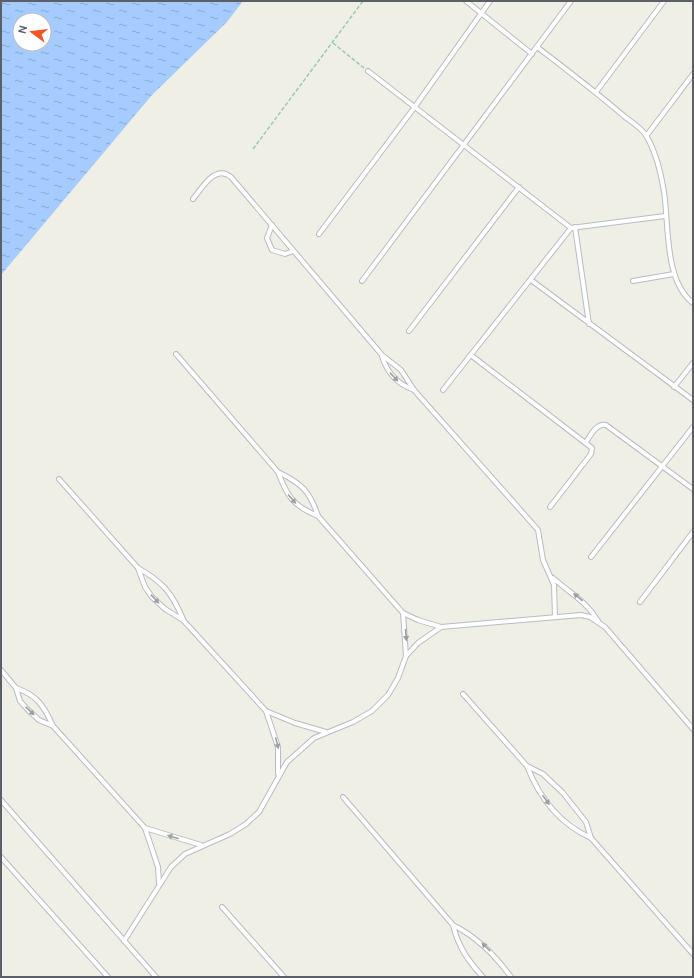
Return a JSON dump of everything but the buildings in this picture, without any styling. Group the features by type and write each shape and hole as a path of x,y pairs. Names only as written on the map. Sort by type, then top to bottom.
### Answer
{"lane":[{"path":"466,1 532,54"},
{"path":"319,234 414,108 490,1"},
{"path":"362,281 571,1"},
{"path":"596,92 664,1"},
{"path":"537,47 596,92 647,135 660,173 664,193 665,216 674,274 682,290 693,303"},
{"path":"368,71 414,108 573,227 665,216"},
{"path":"647,135 693,74"},
{"path":"193,199 214,174 225,173 231,177 382,355 401,370 414,390 536,527 540,536 543,560 552,578 556,600 555,617"},
{"path":"409,331 519,187"},
{"path":"272,225 267,238 272,250 285,254 293,251"},
{"path":"443,390 472,356 573,227"},
{"path":"573,227 589,324"},
{"path":"633,281 674,274"},
{"path":"531,280 693,400"},
{"path":"176,354 278,472 284,489 292,500 302,510 318,516"},
{"path":"382,355 386,367 393,377 406,387 414,390"},
{"path":"472,356 592,448 591,454 550,507"},
{"path":"674,387 693,363"},
{"path":"586,442 596,428 603,424 606,425 693,489"},
{"path":"591,557 693,427"},
{"path":"278,472 294,480 303,488 312,500 318,516 403,613 441,627 581,615 598,621"},
{"path":"59,479 138,568 155,577 165,587 175,600 183,620"},
{"path":"640,602 693,532"},
{"path":"138,568 145,587 152,598 165,610 183,620 266,711 278,747 280,764 278,776"},
{"path":"552,578 579,597 590,608 598,621 693,729"},
{"path":"403,613 406,656"},
{"path":"124,941 159,884 171,867 180,858 201,845 230,834 246,824 259,812 270,795 278,776 287,762 314,738 353,722 372,711 388,695 398,678 406,656 418,643 441,627"},
{"path":"1,670 16,688 20,701 29,711 39,720 53,726"},
{"path":"16,688 29,692 38,701 46,711 53,726 145,828 158,867 159,884"},
{"path":"462,694 527,766 543,774 563,793 586,822 591,838"},
{"path":"266,711 295,723 326,732"},
{"path":"527,766 533,782 549,806 577,831 591,838 693,954"},
{"path":"343,797 453,924 468,932 484,945 511,977"},
{"path":"1,800 156,977"},
{"path":"145,828 201,845"},
{"path":"1,857 108,977"},
{"path":"222,907 284,977"},
{"path":"453,924 457,941 468,960 483,977"}],"path":[{"path":"253,149 363,1"},
{"path":"333,43 368,71"}],"water":[{"path":"1,1 243,1 227,22 152,95 1,275"}]}
